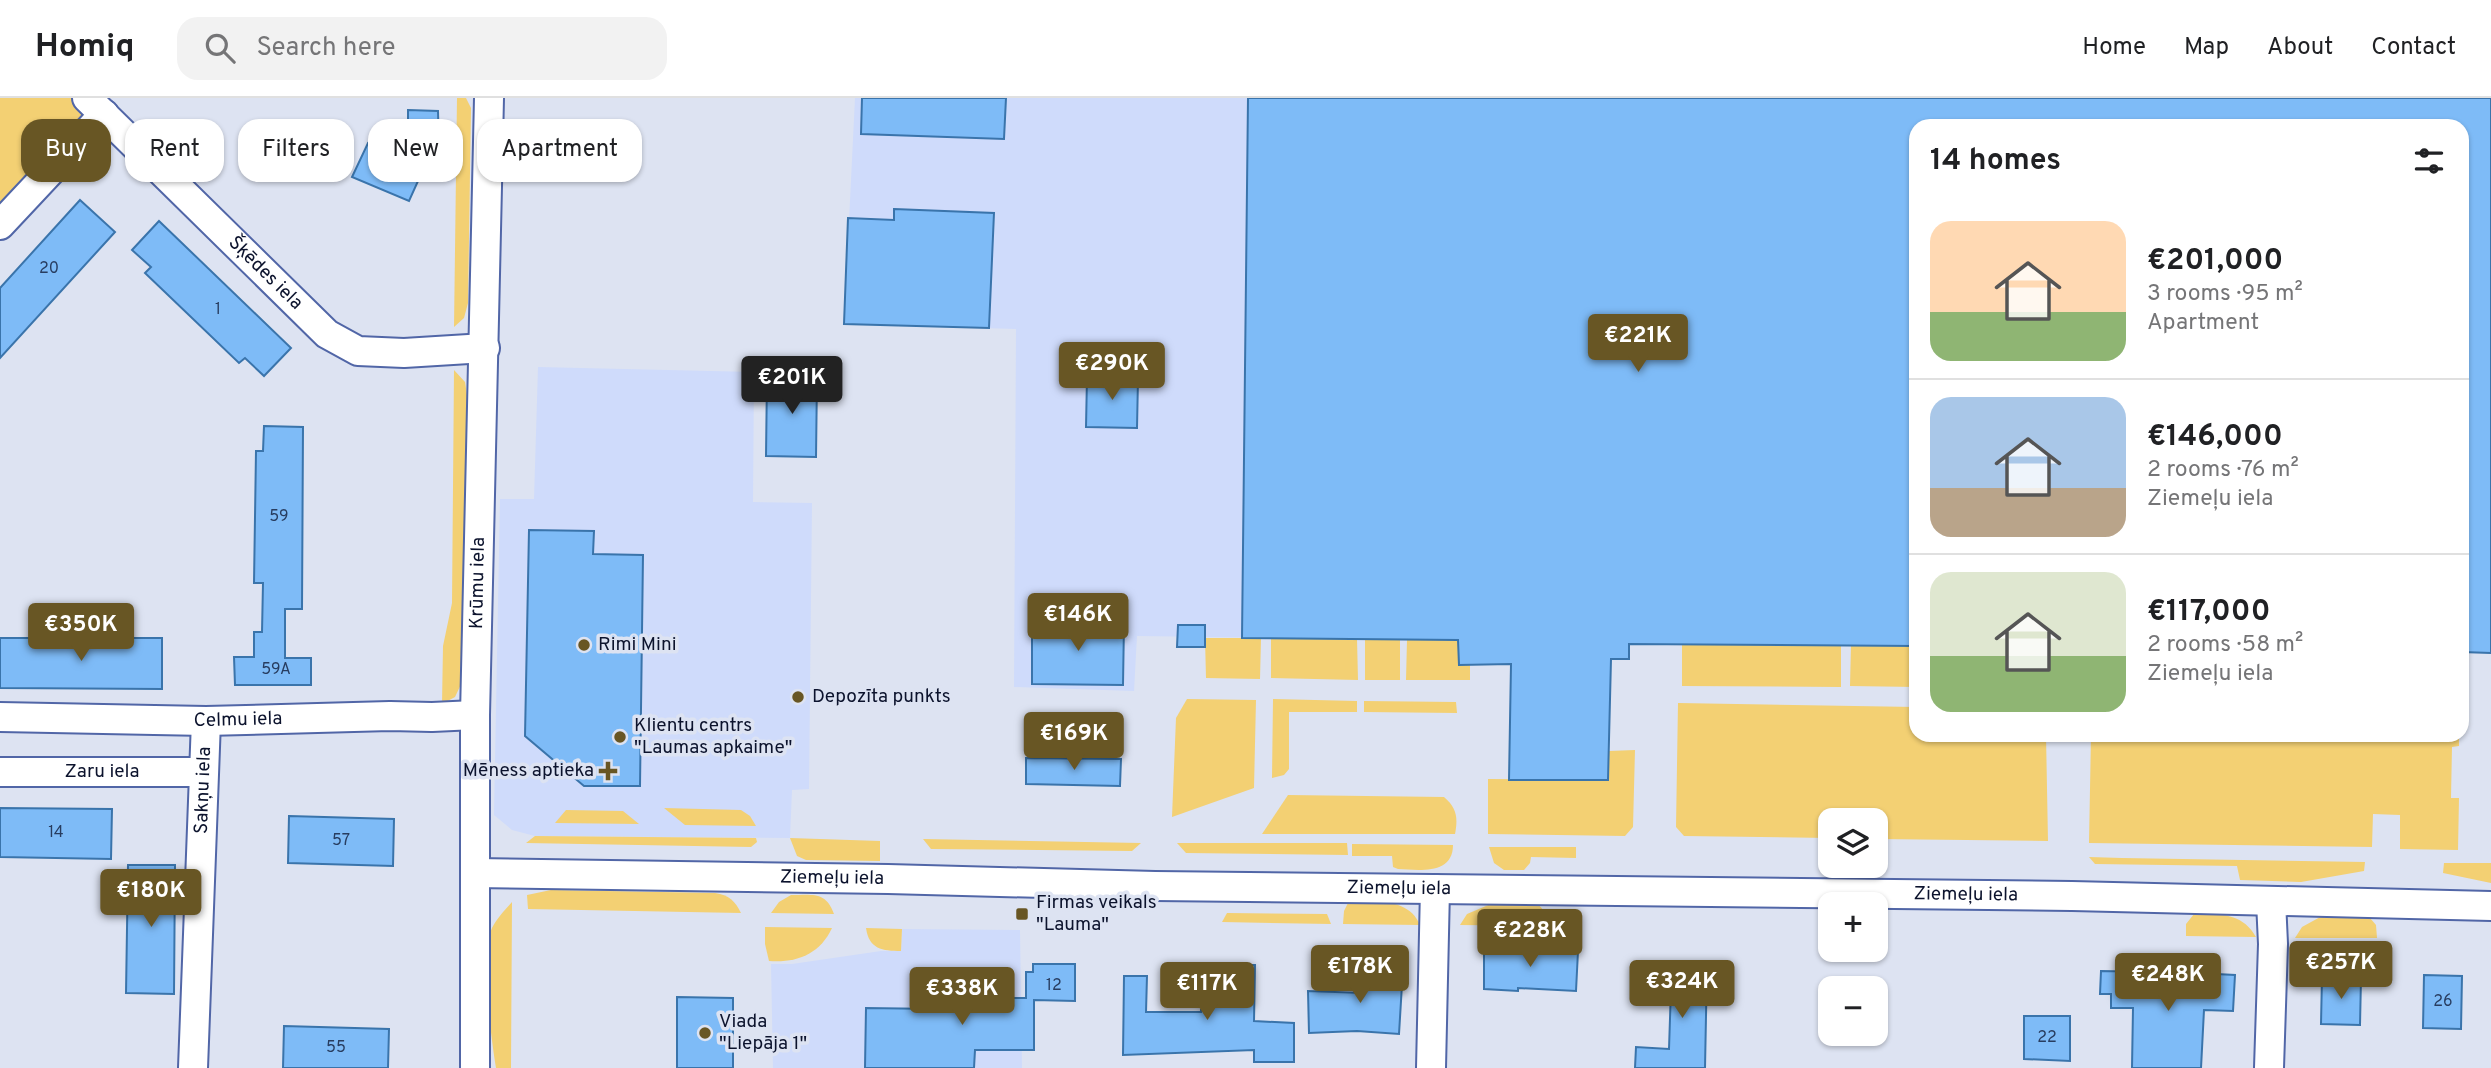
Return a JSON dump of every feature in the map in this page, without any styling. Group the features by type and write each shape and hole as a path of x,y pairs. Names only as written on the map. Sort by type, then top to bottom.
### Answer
{"street":[{"name":"Krūmu iela","path":"474,1068 475,715 489,98"},
{"name":"Šķēdes iela","path":"95,106 327,334 358,351 404,353 485,348"},
{"path":"0,225 95,106"},
{"name":"Celmu iela","path":"0,717 206,721 475,715"},
{"name":"Sakņu iela","path":"193,1068 206,721"},
{"name":"Zaru iela","path":"0,772 203,772"},
{"name":"Ziemeļu iela","path":"475,873 1156,886 2072,896 2491,906"},
{"path":"1431,1068 1435,889"},
{"path":"2269,1068 2273,944 2271,901"}],"shaded area":[{"path":"0,98 87,98 104,114 99,119 21,119 21,182 37,182 0,220"},
{"path":"457,98 466,98 471,108 468,303 464,318 454,327 456,182 463,182 463,119 457,119"},
{"path":"855,98 2491,98 2491,653 2469,652 2469,119 1909,119 1909,646 1630,644 1629,659 1611,659 1608,780 1509,780 1511,664 1459,665 1458,640 1137,636 1134,691 1014,687 1016,329 844,324"},
{"path":"538,367 754,372 753,502 812,503 809,789 792,790 790,838 535,836 512,830 494,815 500,499 534,499"},
{"path":"454,370 465,382 467,395 464,678 455,697 442,704 443,646 452,603"},
{"path":"1205,638 1261,638 1260,679 1206,678"},
{"path":"1271,638 1357,639 1358,680 1271,678"},
{"path":"1365,639 1400,640 1400,680 1365,680"},
{"path":"1407,640 1458,640 1459,665 1470,665 1470,680 1406,680"},
{"path":"1682,644 1841,645 1841,687 1682,686"},
{"path":"1851,645 1909,646 1909,687 1850,686"},
{"path":"1187,699 1256,700 1254,788 1172,817 1176,718"},
{"path":"1273,699 1357,701 1357,712 1289,712 1289,769 1284,775 1272,778"},
{"path":"1364,701 1456,702 1457,713 1364,712"},
{"path":"1678,703 1909,707 1909,742 2046,742 2048,841 1888,839 1888,808 1818,808 1818,838 1684,836 1676,827"},
{"path":"2091,742 2459,742 2459,746 2452,747 2451,798 2459,798 2458,850 2400,849 2400,815 2373,814 2372,847 2089,843"},
{"path":"1635,750 1633,827 1625,836 1488,834 1488,779 1608,780 1609,751"},
{"path":"1288,795 1444,797 1456,814 1455,834 1262,834"},
{"path":"664,808 741,810 750,816 756,826 685,825"},
{"path":"566,810 623,811 639,824 555,823"},
{"path":"535,836 756,838 757,842 751,847 526,843"},
{"path":"790,838 880,841 880,861 806,860 797,856"},
{"path":"923,839 1141,843 1132,851 931,849"},
{"path":"1177,843 1347,843 1348,855 1186,853"},
{"path":"1352,844 1453,845 1447,862 1441,866 1415,870 1393,867 1392,856 1352,856"},
{"path":"1489,847 1576,847 1576,858 1531,857 1524,870 1504,870 1494,863"},
{"path":"2089,857 2365,862 2364,871 2301,882 2240,880 2237,866 2095,864"},
{"path":"2444,863 2491,863 2491,883 2443,873"},
{"path":"551,890 715,893 731,899 741,913 528,909 527,895"},
{"path":"791,895 822,898 827,901 834,914 771,913 779,902"},
{"path":"1379,901 1399,905 1415,916 1420,925 1343,924 1348,903"},
{"path":"512,902 511,1068 496,1068 488,996 487,956 492,928"},
{"path":"1493,903 1537,904 1545,916 1545,926 1460,925 1467,914"},
{"path":"1227,913 1327,914 1331,924 1222,922"},
{"path":"2194,914 2229,916 2244,923 2256,937 2186,936 2186,924"},
{"path":"2322,916 2370,918 2376,925 2377,938 2295,938 2302,927"},
{"path":"765,927 832,928 821,944 806,955 789,960 769,961"},
{"path":"866,928 902,929 901,951 873,945"},
{"path":"902,929 1020,930 1022,1068 773,1068 771,964 901,951"}],"building":[{"path":"862,98 1006,98 1004,139 861,134"},
{"path":"1248,98 2491,98 2491,653 2469,652 2469,119 1909,119 1909,646 1629,644 1629,659 1611,659 1608,780 1509,780 1511,664 1459,665 1458,640 1242,638"},
{"path":"408,110 438,111 438,119 408,119"},
{"path":"368,143 368,182 418,182 409,201 354,178"},
{"path":"80,200 115,232 0,358 0,288"},
{"path":"894,209 994,213 989,328 844,324 848,218 894,220"},
{"path":"159,221 291,348 264,376 245,358 239,363 145,273 151,267 132,250"},
{"path":"767,376 817,377 816,457 766,456"},
{"path":"1087,377 1138,378 1137,428 1086,427"},
{"path":"264,426 303,427 302,609 285,609 285,658 311,658 311,685 235,685 234,657 254,657 254,632 262,632 263,583 254,583 256,451 263,451"},
{"name":"Rimi Mini","path":"529,530 594,531 593,554 643,555 640,786 584,786 525,736"},
{"path":"1032,622 1124,623 1123,685 1032,684"},
{"path":"1178,625 1205,625 1205,647 1177,647"},
{"path":"0,638 162,638 162,689 0,688"},
{"path":"1026,758 1121,759 1120,786 1026,784"},
{"path":"0,808 112,809 111,859 0,857"},
{"path":"289,816 394,819 393,866 288,863"},
{"path":"128,865 175,865 174,994 126,993"},
{"path":"1484,946 1578,951 1576,991 1484,989"},
{"path":"1665,962 1707,964 1705,1068 1635,1068 1636,1047 1669,1049 1671,988 1664,988"},
{"path":"1033,964 1075,964 1075,1001 1034,1000 1034,1050 975,1050 974,1068 865,1068 866,1008 1011,1010 1011,998 1026,998 1026,972 1033,972"},
{"path":"1219,965 1255,965 1254,1021 1294,1023 1294,1062 1254,1062 1254,1050 1123,1055 1124,976 1147,976 1146,1012 1201,1012 1209,1010 1209,972 1219,972"},
{"path":"1363,967 1403,968 1399,1034 1357,1031 1309,1033 1308,991 1362,993"},
{"path":"2101,971 2152,972 2197,977 2197,973 2235,975 2233,1011 2204,1010 2201,1068 2132,1068 2133,1008 2111,1008 2111,994 2100,994"},
{"path":"2424,975 2462,976 2461,1029 2423,1028"},
{"path":"2322,977 2361,978 2360,1025 2321,1024"},
{"name":"Viada \"Liepāja 1\"","path":"677,997 733,998 733,1068 677,1068"},
{"path":"2024,1016 2070,1016 2070,1061 2024,1059"},
{"path":"284,1026 389,1029 388,1068 283,1068"}],"place":[{"name":"Rimi Mini","path":"584,645"},
{"name":"Depozīta punkts","path":"798,697"},
{"name":"Klientu centrs \"Laumas apkaime\"","path":"620,737"},
{"name":"Mēness aptieka","path":"608,771"},
{"name":"Firmas veikals \"Lauma\"","path":"1022,914"},
{"name":"Viada \"Liepāja 1\"","path":"705,1033"}]}
